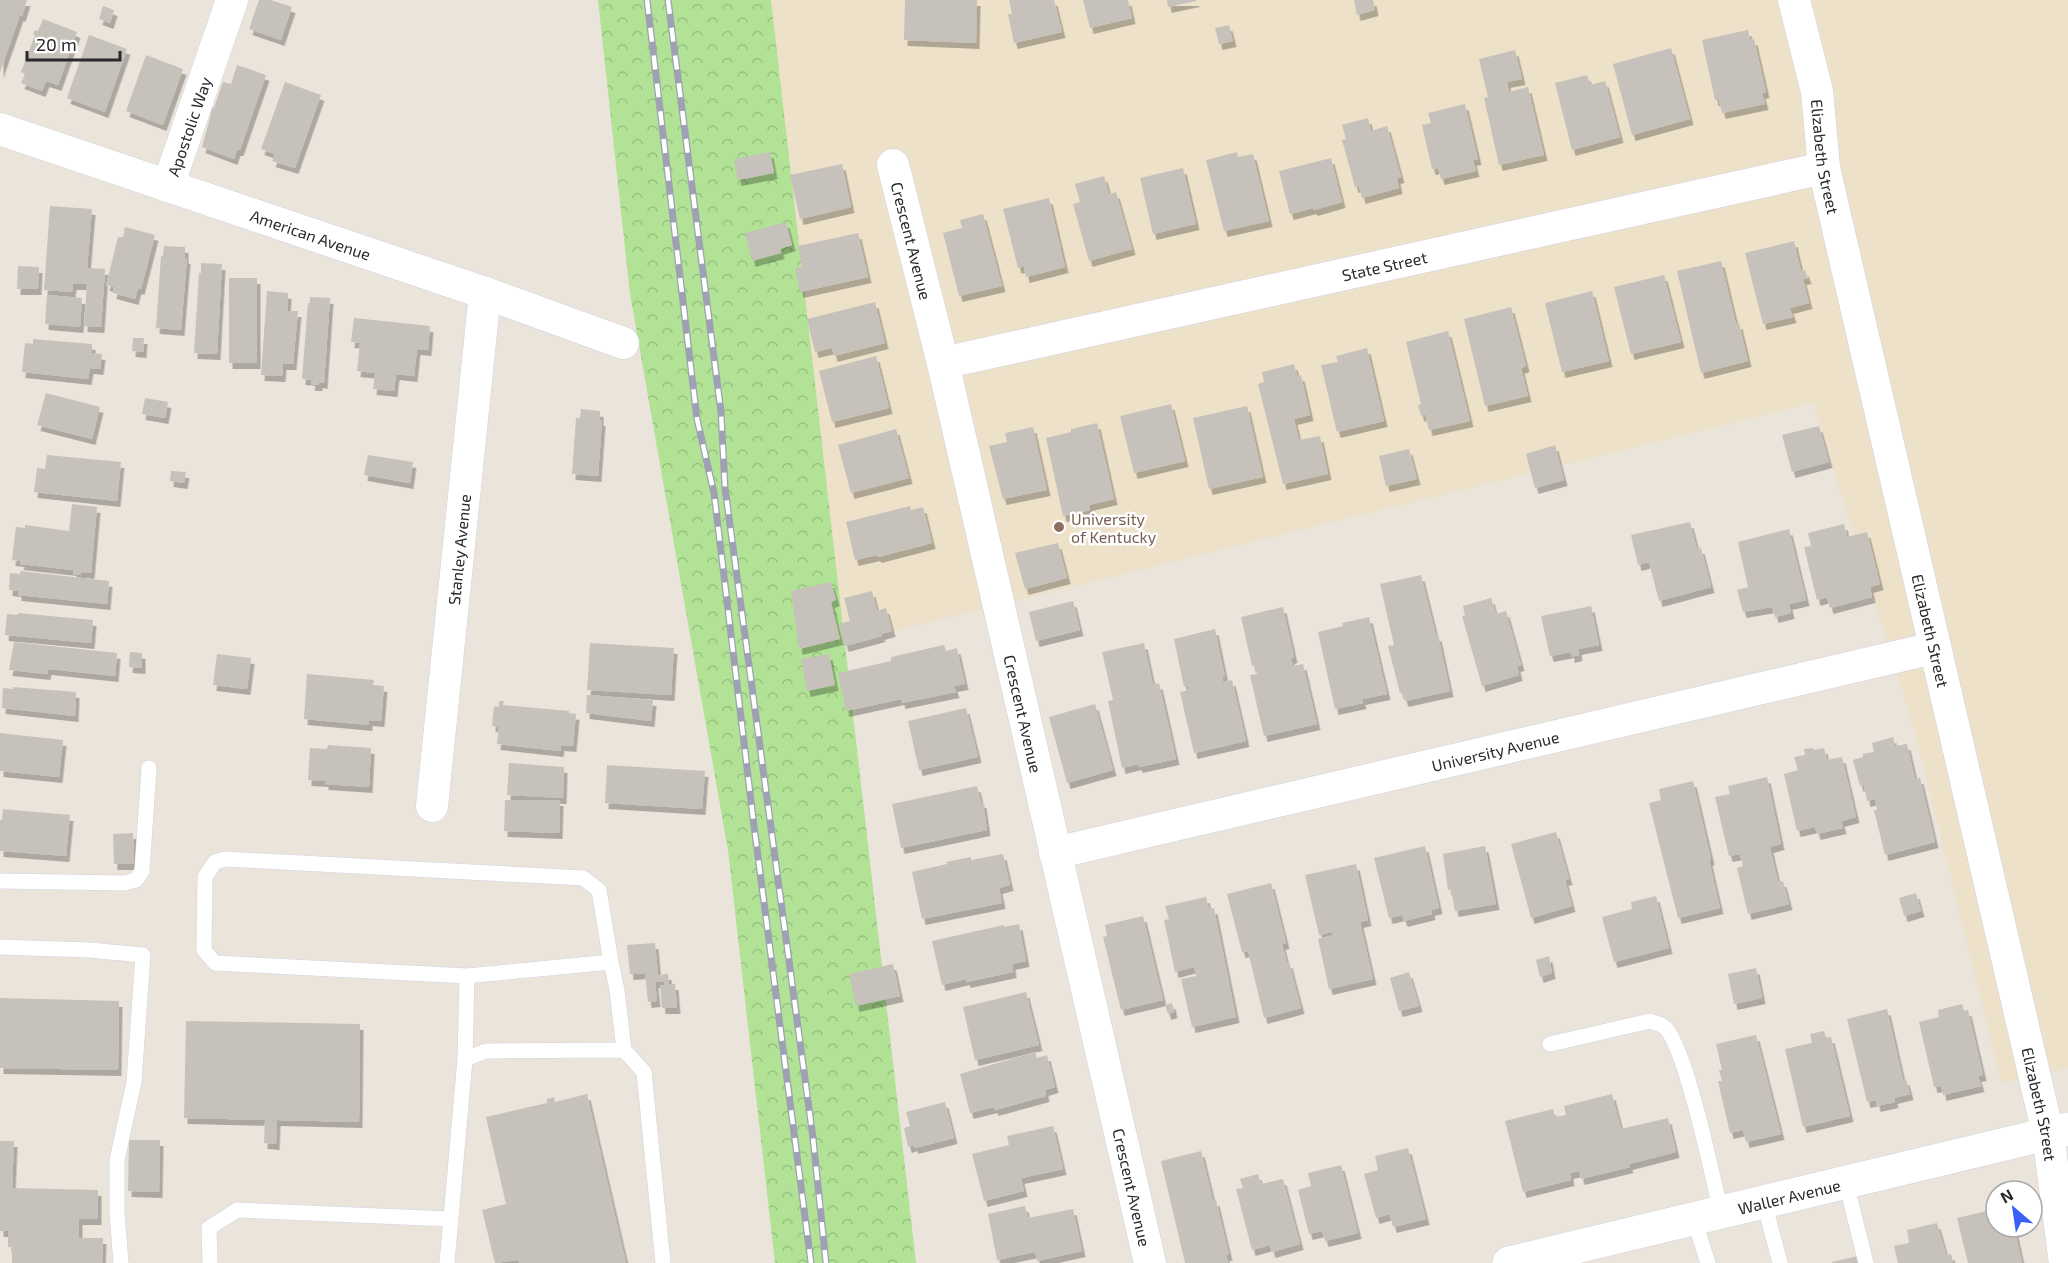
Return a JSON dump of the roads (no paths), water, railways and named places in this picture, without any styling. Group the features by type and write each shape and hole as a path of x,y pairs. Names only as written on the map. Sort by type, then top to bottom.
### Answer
{"main road":[{"name":"Waller Avenue","path":"1509,1263 2058,1132"}],"street":[{"name":"Apostolic Way","path":"168,186 232,0"},
{"name":"Elizabeth Street","path":"1794,0 1817,91 1824,168 1934,648 2058,1132 2065,1263"},
{"name":"American Avenue","path":"0,129 623,342"},
{"name":"Crescent Avenue","path":"893,165 943,363 1150,1263"},
{"name":"State Street","path":"943,363 1824,168"},
{"name":"Stanley Avenue","path":"432,806 485,293"},
{"name":"University Avenue","path":"1055,853 1934,648"}],"lane":[{"path":"0,880 124,883 136,880 142,871 149,768"},
{"path":"611,962 467,976 215,963 204,950 205,877 215,862 225,859 583,878 599,890 617,990 624,1050 644,1072 663,1263"},
{"path":"0,947 89,950 143,955 134,1082 117,1160 117,1213 121,1263"},
{"path":"447,1263 465,1059 467,976"},
{"path":"1550,1044 1650,1022 1664,1026 1678,1047 1709,1155 1708,1263"},
{"path":"465,1059 486,1051 624,1050"},
{"path":"1846,1183 1866,1263"},
{"path":"1764,1202 1780,1263"},
{"path":"210,1263 209,1228 237,1210 451,1219"}],"railway":[{"path":"647,0 697,419 714,493 754,826 811,1263"},
{"path":"668,0 721,412 725,488 813,1138 826,1263"}],"place":[{"name":"University of Kentucky","path":"1059,527"}]}
